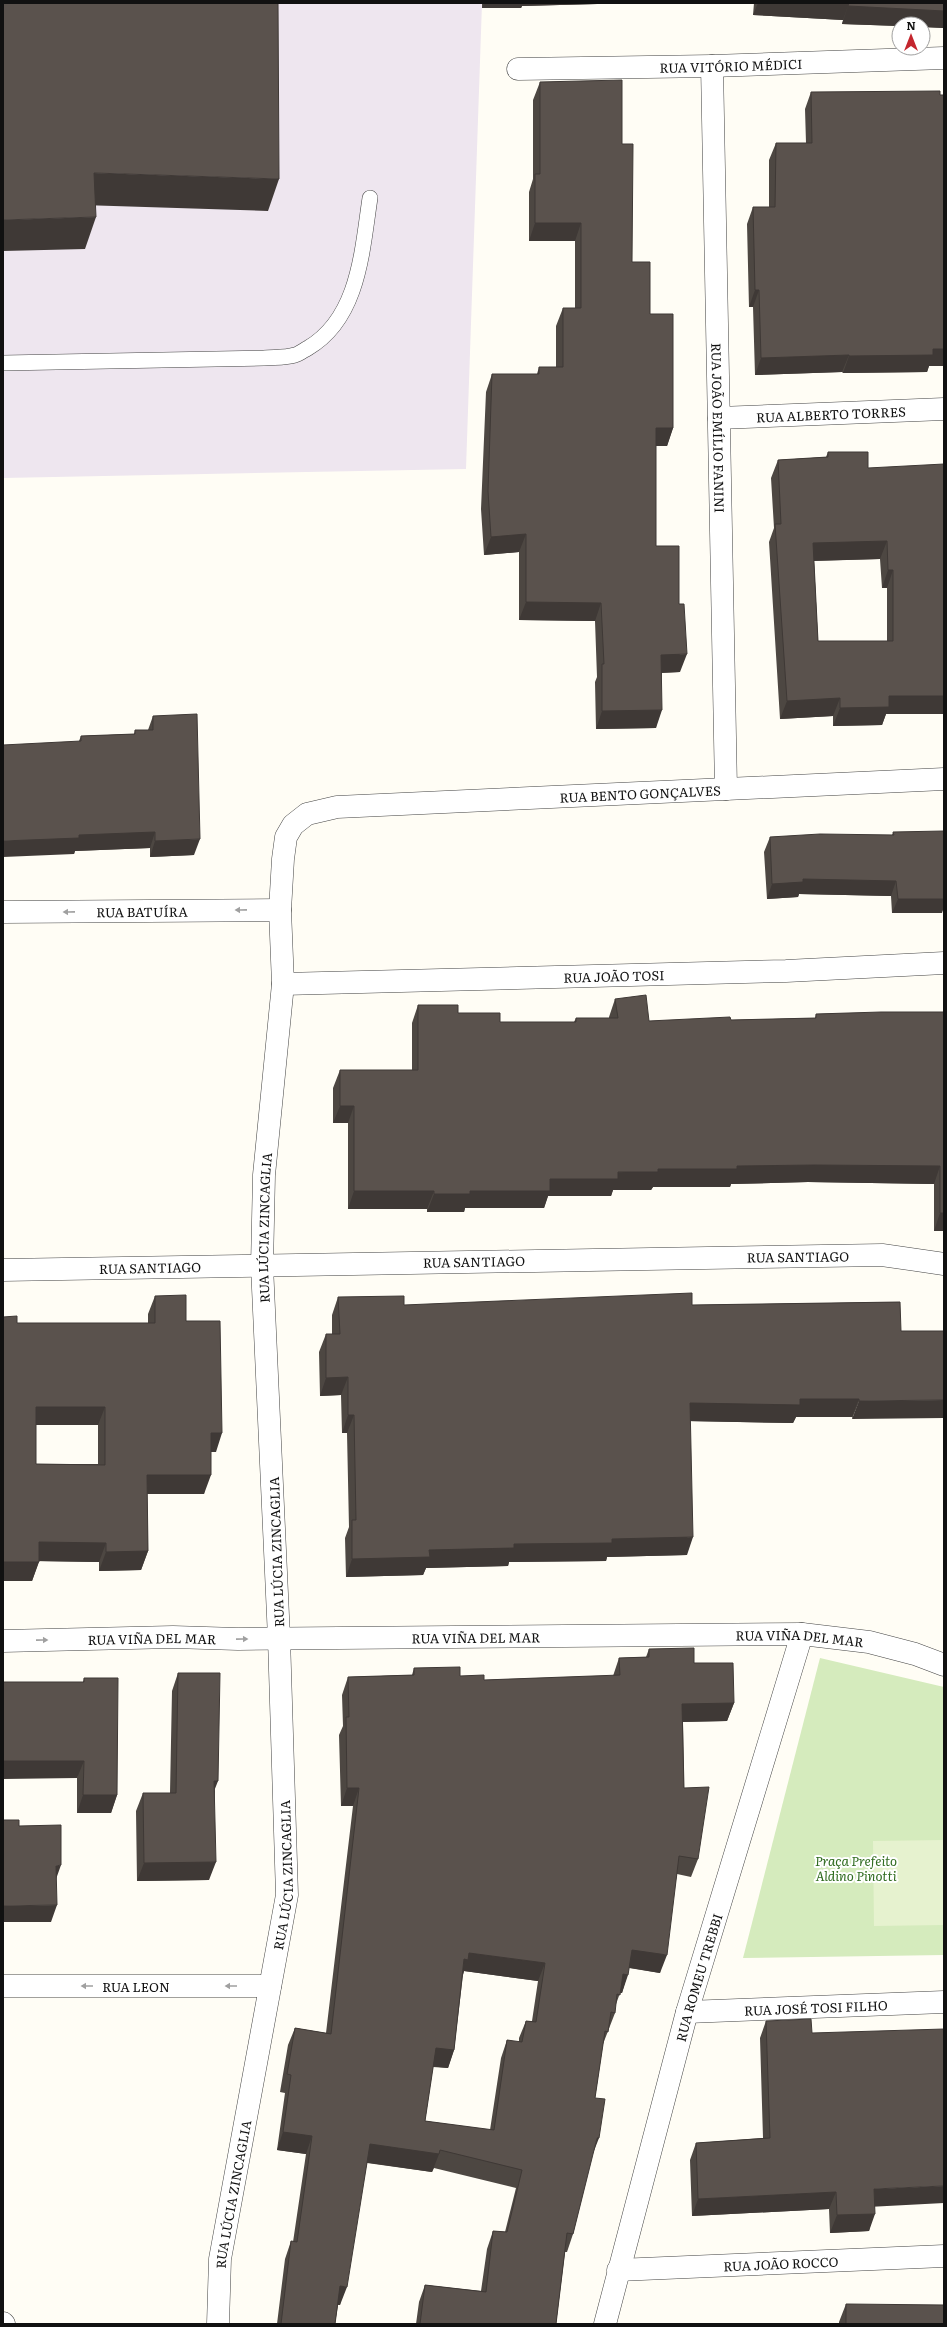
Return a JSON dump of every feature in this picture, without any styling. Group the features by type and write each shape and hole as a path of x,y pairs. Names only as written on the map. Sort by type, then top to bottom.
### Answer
{"street":[{"name":"RUA VITÓRIO MÉDICI","path":"518,69 712,66 944,58"},
{"name":"RUA JOÃO EMÍLIO FANINI","path":"712,66 726,789"},
{"name":"RUA ALBERTO TORRES","path":"719,418 944,409"},
{"name":"RUA BENTO GONÇALVES","path":"336,807 944,779"},
{"name":"RUA LÚCIA ZINCAGLIA","path":"218,2324 220,2259 287,1895 279,1638 262,1266 264,1175 283,984 280,910 283,859 286,837 293,824 307,814 336,807"},
{"name":"RUA BATUÍRA","path":"3,912 280,910"},
{"name":"RUA JOÃO TOSI","path":"283,984 786,971 944,963"},
{"name":"RUA SANTIAGO","path":"3,1270 262,1266 362,1262 882,1255 944,1264"},
{"name":"RUA VIÑA DEL MAR","path":"3,1641 173,1637 279,1638 802,1634 869,1642 915,1654 944,1665"},
{"name":"RUA ROMEU TREBBI","path":"605,2324 687,2012 802,1634"},
{"name":"RUA LEON","path":"3,1986 270,1986"},
{"name":"RUA JOSÉ TOSI FILHO","path":"687,2012 944,2002"},
{"name":"RUA JOÃO ROCCO","path":"618,2270 944,2256"}],"lane":[{"path":"3,363 264,358 295,355 320,341 342,315 352,293 362,252 370,198"}],"shaded area":[{"path":"3,3 482,3 466,469 3,478"}],"green space":[{"name":"Praça Prefeito Aldino Pinotti","path":"820,1658 944,1687 944,1955 743,1958"},
{"path":"944,1840 944,1925 874,1926 873,1841"}],"building":[{"path":"3,3 278,3 279,179 94,173 96,217 3,220"},
{"path":"849,3 944,3 944,11 848,6"},
{"path":"622,80 622,144 633,144 632,262 650,262 650,314 673,314 673,428 656,428 656,546 679,546 679,604 684,604 687,654 661,655 662,710 602,711 602,664 604,664 601,603 526,602 526,534 491,537 488,491 492,374 539,374 539,367 563,367 563,308 581,308 581,223 535,223 535,174 540,174 540,82"},
{"path":"940,91 940,95 944,95 944,349 933,349 933,355 849,355 761,358 759,290 755,290 753,207 775,207 776,143 812,143 811,92"},
{"path":"828,452 868,452 868,468 944,464 944,696 889,696 889,707 840,708 840,698 787,701 775,524 781,524 778,460 828,457","holes":["887,541 888,570 893,570 893,641 818,641 813,543"]},
{"path":"197,714 200,839 155,841 155,832 79,835 79,838 3,841 3,745 81,741 81,736 135,734 135,730 153,730 153,716"},
{"path":"944,831 944,899 898,899 896,881 803,879 803,882 772,884 770,837 820,834 894,835 893,832"},
{"path":"646,995 649,1021 730,1017 731,1020 816,1018 816,1014 944,1012 944,1213 940,1213 940,1166 815,1165 737,1166 737,1169 658,1169 658,1172 618,1172 618,1179 550,1179 550,1191 470,1191 470,1194 434,1194 434,1191 354,1191 354,1106 340,1106 340,1070 418,1070 418,1005 458,1005 458,1013 500,1013 500,1022 576,1022 576,1018 618,1018 615,999"},
{"path":"692,1293 692,1305 900,1302 901,1331 944,1331 944,1400 859,1401 859,1399 800,1399 800,1405 690,1403 693,1537 612,1539 612,1543 514,1544 514,1548 429,1550 430,1557 352,1559 352,1520 356,1520 354,1415 348,1415 348,1377 326,1378 326,1334 340,1334 338,1297 404,1296 404,1305"},
{"path":"186,1295 186,1321 220,1321 222,1433 211,1433 211,1475 147,1475 148,1551 106,1552 106,1543 39,1542 39,1562 3,1562 3,1317 17,1316 17,1323 155,1323 155,1296","holes":["36,1407 105,1407 105,1465 36,1464"]},
{"path":"694,1648 694,1663 733,1663 734,1703 682,1704 684,1788 709,1787 698,1859 679,1856 667,1955 632,1950 628,1975 623,1974 620,1995 617,1994 615,2013 611,2012 608,2032 605,2031 595,2098 605,2099 599,2138 597,2138 573,2234 567,2233 556,2324 420,2324 425,2285 486,2292 493,2231 507,2232 522,2170 440,2150 439,2154 370,2144 347,2287 340,2286 335,2324 281,2324 291,2241 297,2242 312,2136 283,2132 291,2075 287,2074 295,2028 331,2034 359,1788 347,1788 346,1717 349,1717 348,1677 414,1675 414,1668 460,1667 460,1676 484,1675 484,1680 620,1675 619,1658 649,1657 649,1649","holes":["469,1953 545,1963 536,2022 526,2021 522,2042 507,2040 494,2130 425,2121 436,2048 454,2050 464,1959 468,1960"]},
{"path":"178,1673 220,1673 218,1781 214,1781 216,1862 144,1863 143,1793 176,1793"},
{"path":"84,1678 118,1678 117,1795 83,1795 84,1761 3,1761 3,1682 84,1682"},
{"path":"3,1820 19,1820 19,1826 61,1825 61,1865 56,1866 57,1905 3,1906"},
{"path":"811,2019 812,2033 944,2029 944,2186 874,2189 875,2214 837,2215 836,2192 698,2199 696,2143 770,2138 766,2021"},
{"path":"846,2304 944,2305 944,2324 846,2324"}]}
